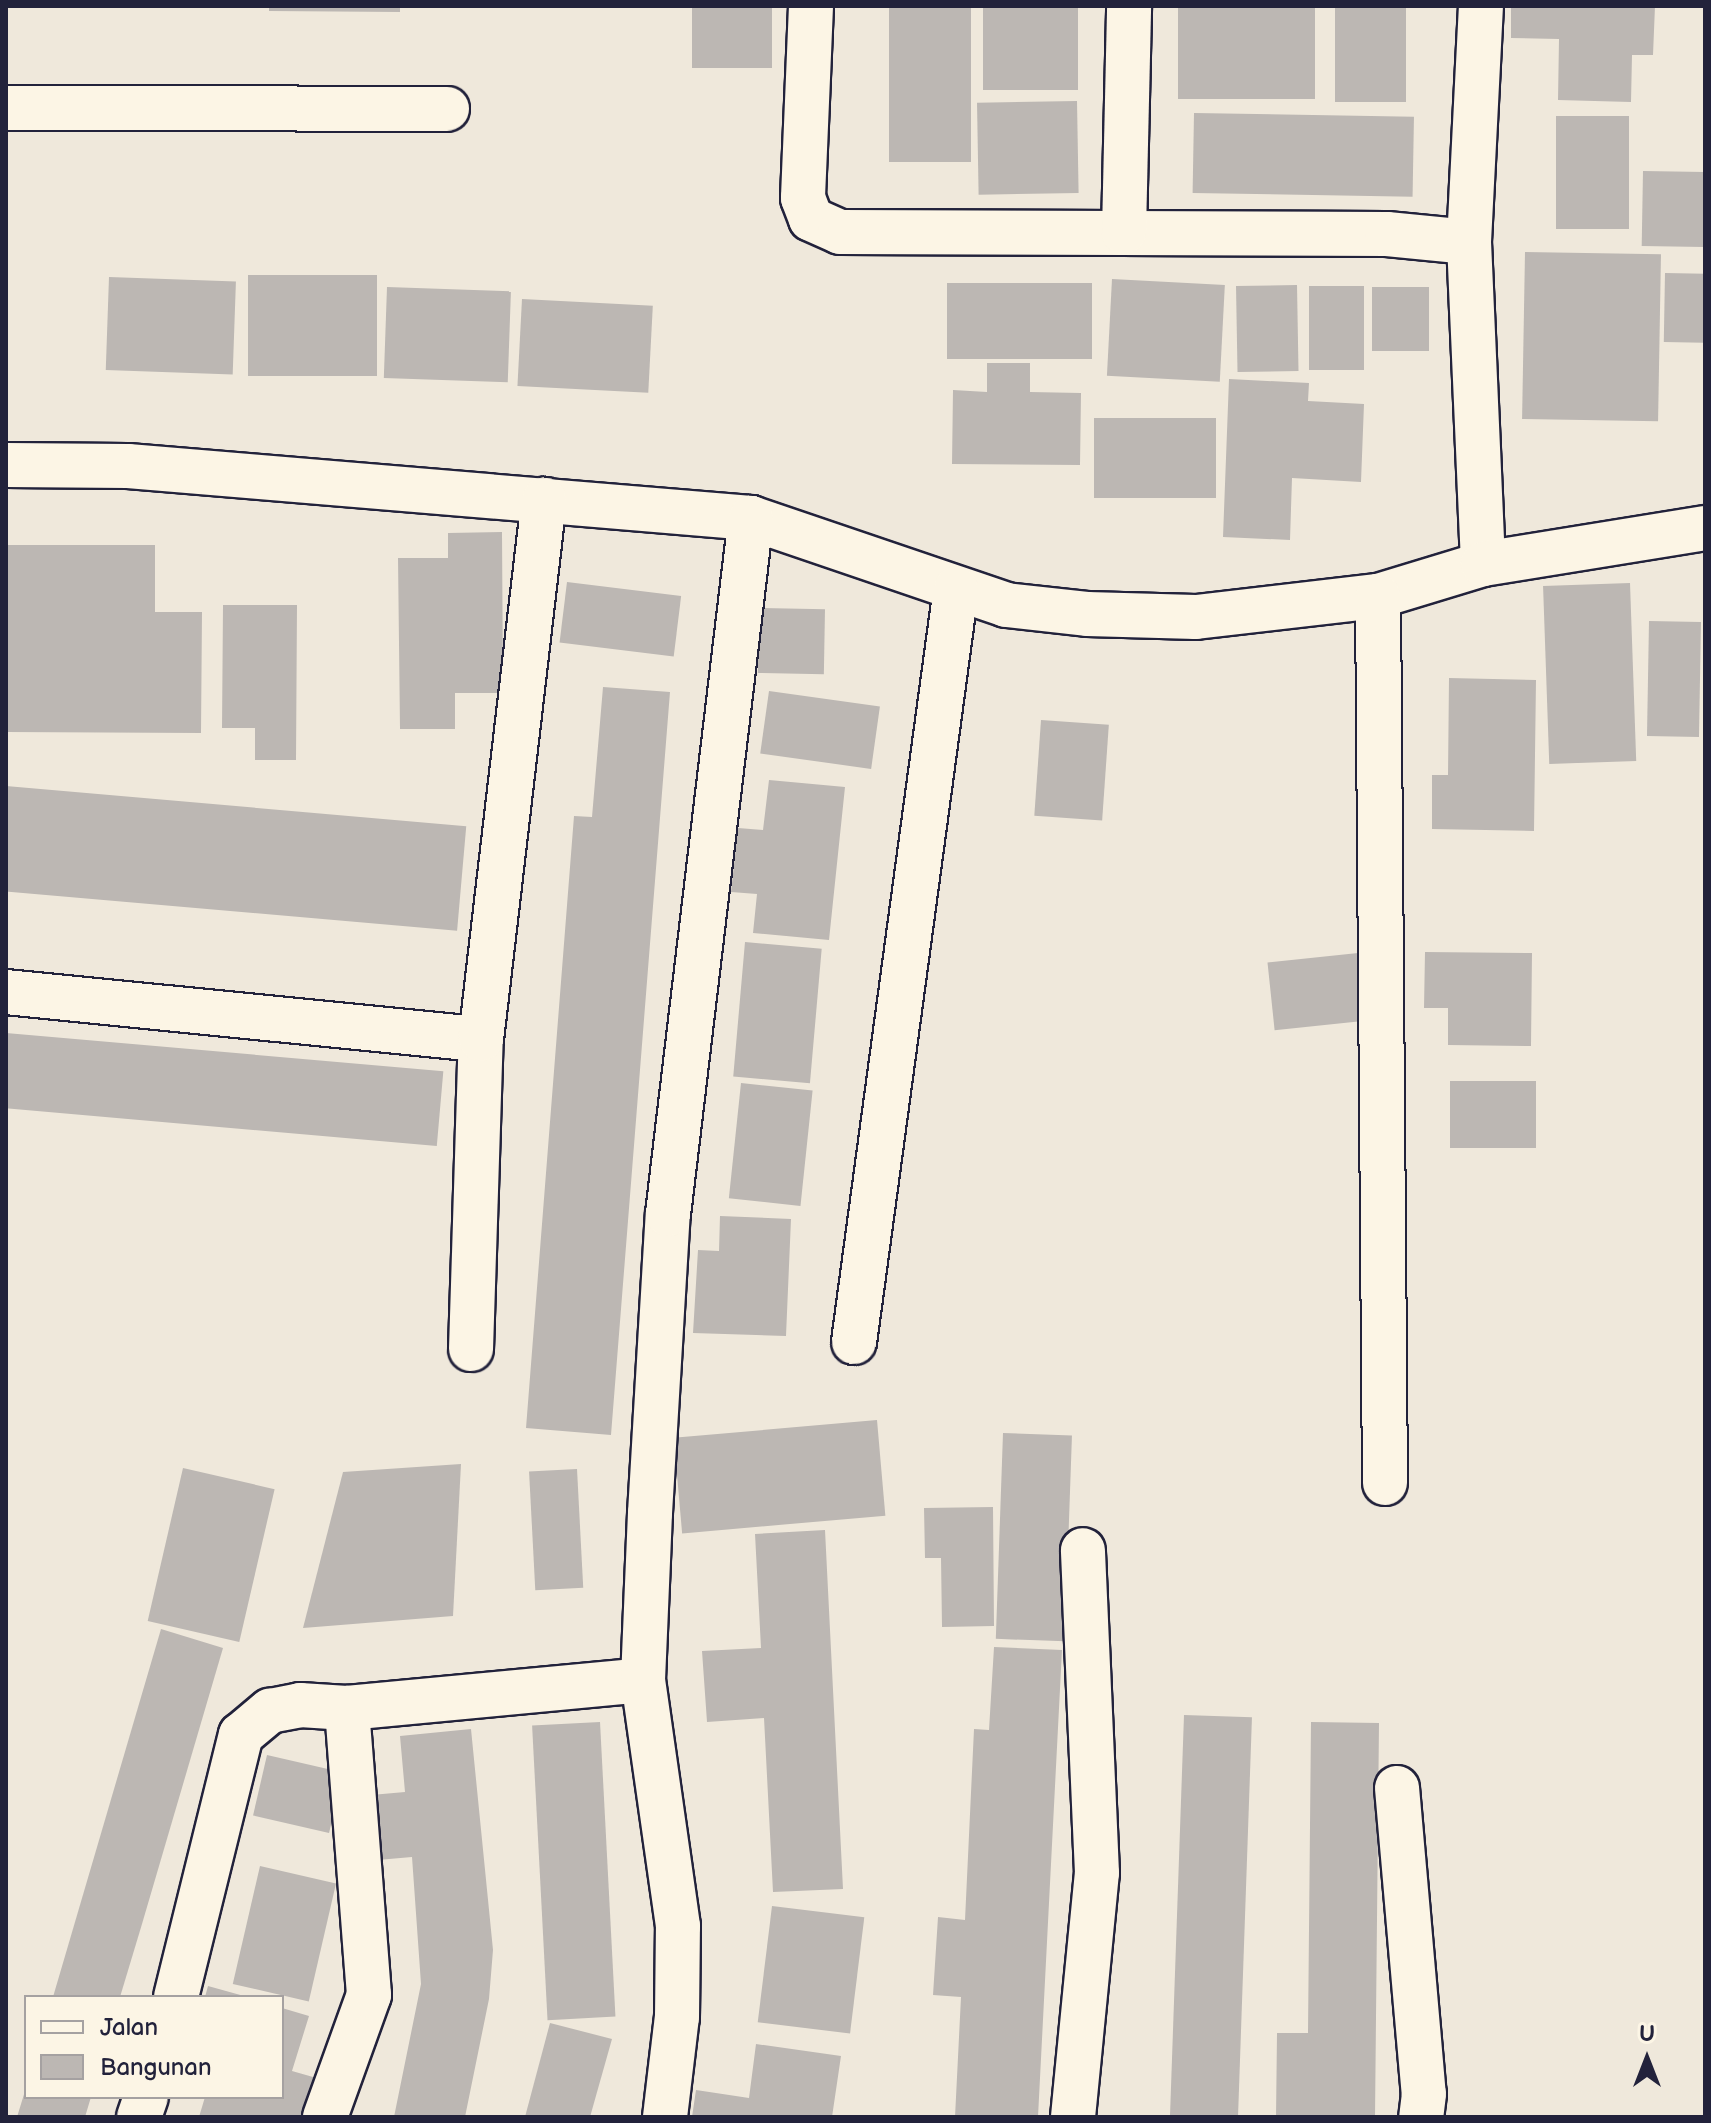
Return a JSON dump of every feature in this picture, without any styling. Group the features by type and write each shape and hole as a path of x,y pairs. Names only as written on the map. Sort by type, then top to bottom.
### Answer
{"street":[{"path":"811,6 803,198 811,219 840,232 1387,234 1469,242"},
{"path":"1124,232 1129,6"},
{"path":"1481,6 1469,242 1483,564"},
{"path":"6,108 447,109"},
{"path":"6,465 128,466 751,518 1006,605 1196,617 1378,596 1483,564 1705,528"},
{"path":"471,1349 481,1039 544,500"},
{"path":"665,2117 677,2017 678,1926 643,1680 668,1214 751,518"},
{"path":"854,1342 956,589"},
{"path":"1378,596 1385,1483"},
{"path":"6,992 481,1039"},
{"path":"1073,2117 1097,1873 1083,1550"},
{"path":"176,1995 241,1735 270,1711 300,1705 347,1708 643,1680"},
{"path":"325,2117 369,1995 347,1708"},
{"path":"1397,1788 1424,2094 1421,2117"}],"building":[{"path":"269,6 400,6 400,12 269,11"},
{"path":"692,6 772,6 772,68 692,68"},
{"path":"889,6 971,6 971,162 889,162"},
{"path":"983,6 1078,6 1078,90 983,90"},
{"path":"1178,6 1315,6 1315,99 1178,99"},
{"path":"1335,6 1406,6 1406,102 1335,102"},
{"path":"1511,6 1655,6 1653,55 1632,55 1631,102 1558,100 1559,39 1511,38"},
{"path":"1077,101 1079,193 979,195 977,103"},
{"path":"1194,113 1414,117 1413,197 1193,193"},
{"path":"1556,116 1629,116 1629,229 1556,229"},
{"path":"1643,171 1705,172 1704,247 1642,246"},
{"path":"1525,252 1661,254 1658,421 1522,419"},
{"path":"1665,273 1705,274 1704,343 1664,342"},
{"path":"248,275 377,275 377,376 248,376"},
{"path":"109,277 236,281 233,374 106,370"},
{"path":"1112,279 1225,285 1220,382 1107,376"},
{"path":"947,283 1092,283 1092,359 947,359"},
{"path":"1297,285 1299,371 1238,372 1236,286"},
{"path":"1309,286 1364,286 1364,370 1309,370"},
{"path":"387,287 511,291 508,382 384,378"},
{"path":"1372,287 1429,287 1429,351 1372,351"},
{"path":"522,299 653,306 648,393 517,386"},
{"path":"987,363 1030,363 1030,392 1081,393 1080,465 952,464 953,390 987,392"},
{"path":"1229,379 1309,383 1308,401 1364,404 1361,482 1292,478 1290,540 1223,537"},
{"path":"1094,418 1216,418 1216,498 1094,498"},
{"path":"502,532 503,693 455,693 455,729 400,729 398,558 448,558 448,533"},
{"path":"6,545 155,545 155,612 202,612 201,733 6,732"},
{"path":"567,582 681,596 674,657 560,643"},
{"path":"1630,583 1636,761 1549,764 1543,586"},
{"path":"223,605 297,605 296,760 255,760 255,728 222,728"},
{"path":"759,608 825,609 824,674 758,673"},
{"path":"1649,621 1701,622 1699,737 1647,736"},
{"path":"1449,678 1536,680 1534,831 1432,829 1432,775 1448,775"},
{"path":"603,687 670,692 611,1435 526,1428 574,816 592,817"},
{"path":"769,691 880,707 871,769 760,753"},
{"path":"1041,720 1109,725 1102,821 1034,816"},
{"path":"769,780 845,787 829,940 753,933 757,894 731,892 738,828 763,830"},
{"path":"6,786 466,826 457,931 6,891"},
{"path":"745,942 822,949 810,1083 733,1076"},
{"path":"1425,952 1532,953 1531,1046 1448,1045 1448,1008 1424,1008"},
{"path":"1358,953 1365,1021 1275,1030 1267,963"},
{"path":"6,1033 443,1071 437,1146 6,1108"},
{"path":"1450,1081 1536,1081 1536,1148 1450,1148"},
{"path":"741,1083 813,1091 800,1206 729,1198"},
{"path":"720,1216 791,1219 786,1336 693,1333 698,1250 719,1251"},
{"path":"877,1420 885,1516 682,1533 674,1438"},
{"path":"1003,1433 1072,1435 1065,1641 996,1639"},
{"path":"461,1464 453,1616 303,1628 343,1472"},
{"path":"183,1468 275,1489 239,1642 148,1621"},
{"path":"577,1469 583,1588 535,1590 529,1472"},
{"path":"993,1507 994,1626 942,1627 941,1558 925,1558 924,1508"},
{"path":"825,1530 843,1889 773,1892 764,1718 707,1722 702,1651 761,1648 755,1534"},
{"path":"161,1629 223,1648 121,1995 54,1995"},
{"path":"994,1647 1062,1650 1038,2117 955,2117 961,1997 933,1995 938,1917 965,1920 974,1729 989,1730"},
{"path":"1184,1715 1252,1717 1238,2117 1170,2117"},
{"path":"600,1722 615,2017 548,2020 532,1726"},
{"path":"1311,1722 1379,1723 1375,2117 1276,2117 1277,2033 1308,2033"},
{"path":"471,1729 493,1950 489,1999 465,2117 394,2117 421,1984 412,1857 366,1861 360,1796 405,1792 400,1736"},
{"path":"267,1755 343,1773 329,1833 253,1815"},
{"path":"260,1866 336,1884 309,2001 233,1984"},
{"path":"772,1906 864,1917 850,2033 758,2022"},
{"path":"208,1986 240,1995 206,1995"},
{"path":"284,2009 309,2016 292,2071 327,2081 315,2117 199,2117 204,2099 284,2099"},
{"path":"550,2023 612,2039 590,2117 525,2117"},
{"path":"756,2044 841,2056 832,2117 692,2117 696,2090 749,2098"},
{"path":"24,2094 24,2099 90,2099 85,2117 17,2117"}]}
